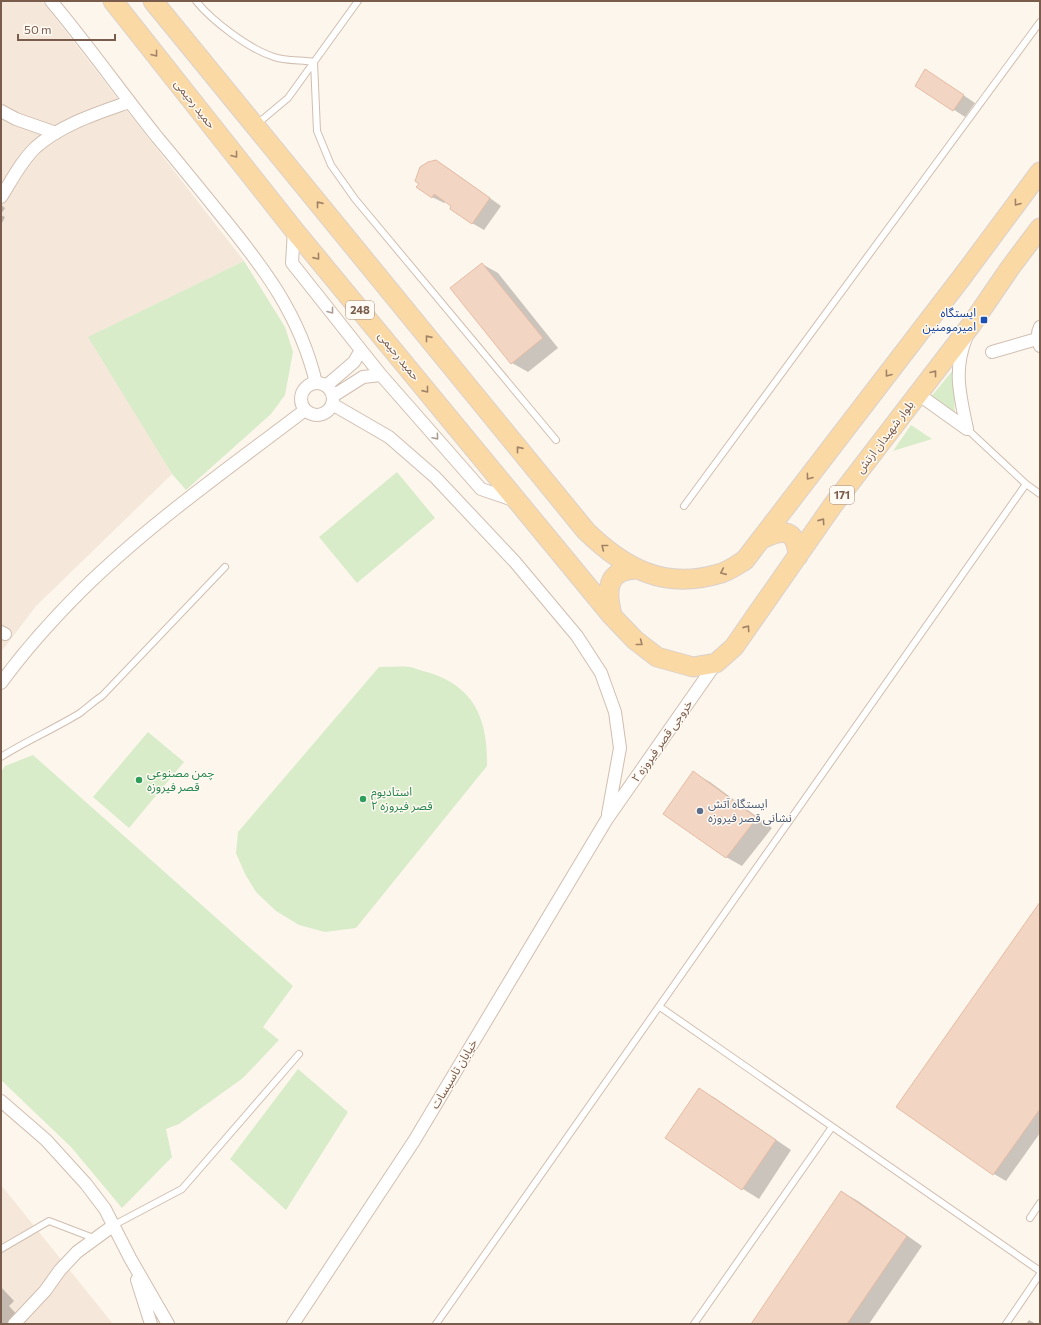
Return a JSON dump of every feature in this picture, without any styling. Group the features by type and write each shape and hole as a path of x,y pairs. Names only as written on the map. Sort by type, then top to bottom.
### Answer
{"main road":[{"name":"حمید رحیمی","path":"113,1 294,230 612,616"},
{"path":"153,1 586,531 603,548 636,569 659,578 693,580 720,574 746,560 1040,172"},
{"name":"بلوار شهیدان ارتش","path":"716,663 734,647 834,505 971,325 1010,268 1040,228"},
{"path":"762,539 776,532 784,532 792,536 797,545 798,556"},
{"path":"636,569 627,569 619,572 611,580 609,602 612,616 635,640 657,656 693,667 716,663"}],"street":[{"path":"51,1 129,102 255,257 270,279 288,308 312,367 327,392 325,413 315,415 305,410 301,400 301,395 307,387 327,392 389,437 435,477 515,562 577,636 601,673 615,712 620,748 607,819"},
{"path":"1,197 22,163 36,147 56,133 93,115 129,102"},
{"path":"1,111 16,119 56,133"},
{"path":"294,230 292,263 381,375 481,489 519,502"},
{"path":"967,429 960,395 958,371 962,347 971,325"},
{"path":"992,352 1039,343 1037,333 1040,327"},
{"path":"327,392 354,362 361,350"},
{"path":"327,392 363,377 381,375"},
{"path":"918,394 967,429"},
{"path":"1,683 37,637 81,591 125,551 173,511 305,410"},
{"name":"خروجی قصر فیروزه ۲","path":"607,819 716,663"},
{"name":"خیابان تاسیسات","path":"293,1324 414,1141 607,819"},
{"path":"1,1101 46,1140 86,1184 105,1210 130,1258 168,1324"},
{"path":"14,1324 45,1291 60,1270 77,1252 114,1226"},
{"path":"130,1258 151,1324"}],"lane":[{"path":"196,1 203,10 242,41 274,57 314,62"},
{"path":"255,126 288,98 358,1"},
{"path":"684,506 1040,22"},
{"path":"314,62 316,131 331,165 355,199 556,440"},
{"path":"967,429 1026,484 1040,494"},
{"path":"436,1324 1026,484"},
{"path":"1,757 81,712 102,696 225,567"},
{"path":"660,1007 1040,1273 1006,1324"},
{"path":"114,1226 182,1189 299,1054"},
{"path":"694,1324 832,1127"},
{"path":"1030,1218 1040,1203"},
{"path":"1,1250 49,1221 96,1239"}],"shaded area":[{"path":"1,1 42,1 244,261 89,337 172,474 36,606 1,652"},
{"path":"1,1185 113,1324 1,1324"}],"green space":[{"path":"244,261 285,327 293,352 285,395 271,414 186,490 172,474 88,337"},
{"path":"953,370 955,416 930,398"},
{"path":"911,425 932,439 893,451"},
{"path":"397,472 435,518 357,583 319,537"},
{"name":"استادیوم قصر فیروزه ۲","path":"379,667 410,667 443,678 457,686 475,707 481,720 487,749 487,766 356,928 325,932 299,925 276,911 256,892 245,874 236,853 238,832"},
{"name":"چمن مصنوعی قصر فیروزه","path":"148,732 184,762 129,828 93,797"},
{"path":"33,755 293,986 263,1027 279,1040 243,1078 179,1124 166,1129 172,1157 122,1208 71,1147 1,1080 1,772 5,766"},
{"path":"298,1069 348,1112 286,1210 230,1159"}],"building":[{"path":"925,69 964,95 953,111 915,86"},
{"path":"436,160 490,198 472,224 450,209 451,206 434,194 432,198 416,187 419,184 415,181 420,167 428,162"},
{"path":"482,263 543,338 511,364 450,288"},
{"path":"693,771 757,818 726,858 663,814"},
{"path":"1040,902 1040,1109 993,1175 896,1107"},
{"path":"699,1088 776,1140 742,1190 665,1138"},
{"path":"841,1191 907,1236 847,1324 751,1324"}],"place":[{"name":"ایستگاه امیرمومنین","path":"984,320"},
{"name":"چمن مصنوعی قصر فیروزه","path":"139,780"},
{"name":"استادیوم قصر فیروزه ۲","path":"363,799"},
{"name":"ایستگاه آتش نشانی قصر فیروزه","path":"700,811"}]}
